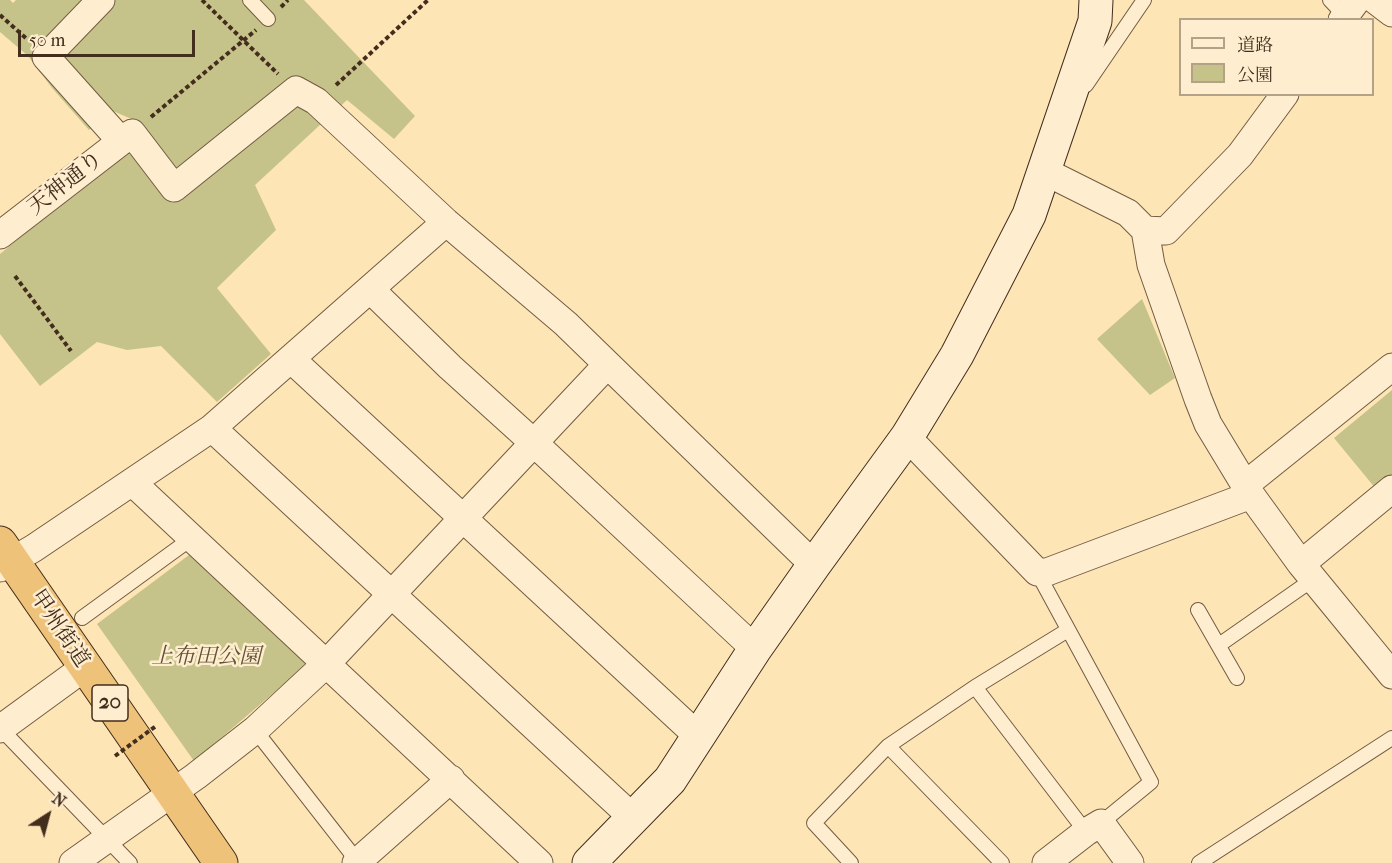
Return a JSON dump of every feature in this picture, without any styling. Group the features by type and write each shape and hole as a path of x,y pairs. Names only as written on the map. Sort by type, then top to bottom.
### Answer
{"highway":[{"name":"甲州街道","path":"4,557 85,667 221,863"}],"street":[{"path":"101,0 46,57 174,188 306,96 446,222 566,324 814,565"},
{"path":"589,863 670,780 755,649 907,437 957,355 1029,215 1095,21 1096,0"},
{"path":"1375,0 1392,13"},
{"path":"1145,230 1166,231 1240,155 1284,96"},
{"name":"天神通り","path":"0,235 126,137"},
{"path":"1044,171 1128,213 1145,230 1151,265 1208,424 1248,490 1307,573 1392,675"},
{"path":"4,557 133,483 212,428 446,222"},
{"path":"370,289 450,367 755,649"},
{"path":"291,359 698,736"},
{"path":"73,863 255,730 326,664 607,365"},
{"path":"907,437 1038,572 1047,572 1248,490 1392,367"},
{"path":"212,428 392,592 632,817"},
{"path":"133,483 539,863"},
{"path":"1307,573 1392,489"},
{"path":"0,729 85,667"},
{"path":"357,862 451,779"},
{"path":"1046,863 1093,827 1130,863"}],"lane":[{"path":"250,0 268,19"},
{"path":"1070,92 1081,92 1144,0"},
{"path":"82,618 192,538"},
{"path":"975,687 1093,827 1151,782 1038,572"},
{"path":"1219,645 1302,587 1307,573"},
{"path":"1198,610 1237,678"},
{"path":"851,863 814,823 888,746 975,687 1068,630"},
{"path":"0,729 130,863"},
{"path":"255,730 357,862"},
{"path":"1199,863 1392,738"},
{"path":"888,746 1002,863"}],"path":[{"path":"201,0 243,41 306,96 331,90 428,0"},
{"path":"126,137 243,41 288,0"},
{"path":"0,15 46,57"},
{"path":"15,276 71,351"},
{"path":"115,756 156,726"}],"green space":[{"path":"0,0 10,0 13,3 16,0 304,0 415,116 394,139 347,100 255,185 276,230 217,288 271,354 217,402 161,346 127,350 97,342 40,386 0,334 0,254 75,192 136,121 113,111 89,130 52,88 28,56 0,32"},
{"path":"1142,299 1175,378 1150,395 1097,339"},
{"path":"1392,390 1392,476 1376,489 1334,438"},
{"name":"上布田公園","path":"193,552 312,660 194,761 97,624"}]}
